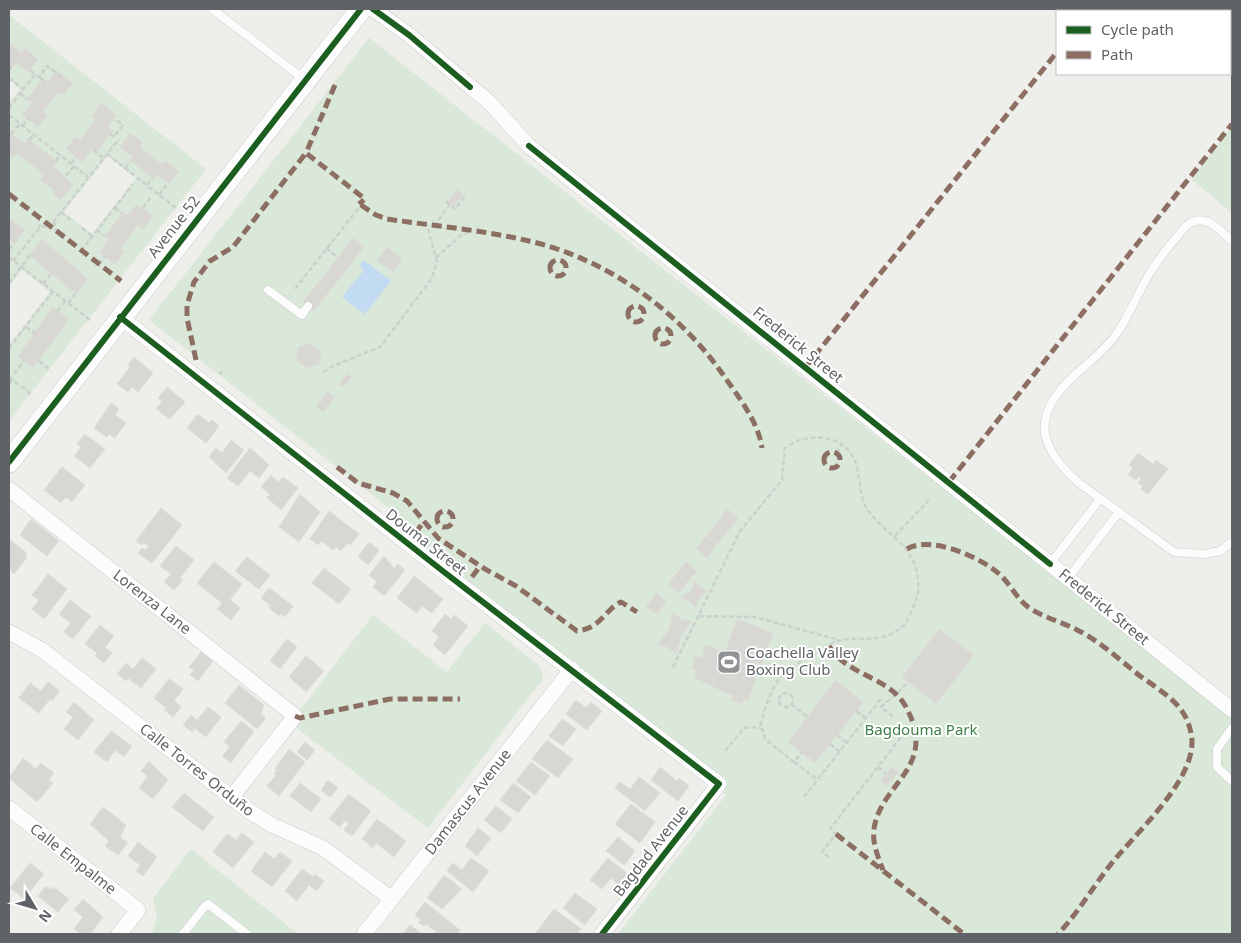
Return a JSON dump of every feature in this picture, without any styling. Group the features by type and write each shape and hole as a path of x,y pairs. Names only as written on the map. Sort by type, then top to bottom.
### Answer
{"main road":[{"name":"Avenue 52","path":"9,462 361,9"}],"street":[{"name":"Frederick Street","path":"373,9 409,35 490,102 529,146 1232,710"},
{"name":"Douma Street","path":"120,317 444,572 719,784"},
{"name":"Lorenza Lane","path":"9,489 295,716 231,798"},
{"name":"Calle Torres Orduño","path":"9,632 42,650 261,820 336,856 392,899"},
{"name":"Damascus Avenue","path":"364,934 572,669"},
{"name":"Bagdad Avenue","path":"602,934 719,784"},
{"name":"Calle Empalme","path":"9,808 138,910 119,934"}],"lane":[{"path":"212,9 305,80"},
{"path":"1232,241 1205,220 1194,220 1187,226 1150,273 1115,336 1102,351 1065,384 1047,412 1044,430 1054,459 1079,483 1174,552 1204,554 1220,551 1232,542"},
{"path":"268,290 302,315 308,306"},
{"path":"1050,564 1100,499"},
{"path":"1068,578 1119,512"},
{"path":"1232,728 1217,748 1217,766 1232,780"},
{"path":"183,934 208,904 247,934"}],"path":[{"path":"9,70 12,66"},
{"path":"39,77 47,66 62,77"},
{"path":"30,70 46,83"},
{"path":"9,108 35,74"},
{"path":"9,78 23,89"},
{"path":"20,93 28,99"},
{"path":"9,115 88,177"},
{"path":"114,135 123,125 115,118"},
{"path":"12,134 28,119"},
{"path":"29,140 34,134"},
{"path":"110,134 124,142"},
{"path":"45,222 54,221 119,139"},
{"path":"93,150 103,158"},
{"path":"107,154 177,209"},
{"path":"56,160 60,155"},
{"path":"66,176 76,157"},
{"path":"125,168 131,161"},
{"path":"147,186 153,178"},
{"path":"159,195 168,183"},
{"path":"81,251 133,184"},
{"path":"446,201 455,209 465,196"},
{"path":"142,208 151,197"},
{"path":"434,226 451,204"},
{"path":"295,289 360,205"},
{"path":"114,208 122,214"},
{"path":"61,212 71,220"},
{"path":"38,217 40,227"},
{"path":"54,221 56,231"},
{"path":"323,372 360,354 373,351 382,345 433,275 436,258 427,225"},
{"path":"14,261 40,227 50,226"},
{"path":"82,228 92,236"},
{"path":"97,230 105,236"},
{"path":"436,258 460,236 470,231"},
{"path":"9,250 14,243"},
{"path":"326,248 338,258"},
{"path":"9,283 30,255"},
{"path":"99,264 105,256"},
{"path":"9,257 90,320"},
{"path":"43,284 52,274"},
{"path":"9,348 53,291"},
{"path":"58,311 75,294"},
{"path":"26,327 34,333 35,331"},
{"path":"14,374 24,361"},
{"path":"39,362 51,371"},
{"path":"9,377 32,395"},
{"path":"9,385 12,380"},
{"path":"673,667 740,531 782,480 785,448 800,439 828,438 841,446 855,461 866,506 883,528 908,550 915,563 920,585 917,598 905,623 885,636 867,641 839,640 755,617 699,616"},
{"path":"836,453 841,446"},
{"path":"894,536 929,500"},
{"path":"760,727 766,704 787,671 839,640"},
{"path":"893,716 881,708 884,703 909,682"},
{"path":"773,691 780,696"},
{"path":"780,696 785,693 791,695 791,704"},
{"path":"780,696 779,703 781,706 785,707 791,704"},
{"path":"804,797 880,700 884,703"},
{"path":"791,704 808,717"},
{"path":"856,710 866,718"},
{"path":"725,751 744,728 760,727"},
{"path":"760,727 764,732 765,739 818,780"},
{"path":"829,857 822,852 836,834 830,830 908,728 914,728"},
{"path":"837,735 847,743"},
{"path":"830,744 840,752"},
{"path":"794,762 802,752"},
{"path":"878,767 886,774"}],"green space":[{"path":"9,15 206,169 9,421 9,345 50,292 22,270 9,287 9,103 20,89 9,79","holes":["108,156 136,178 92,234 64,212"]},
{"name":"Bagdouma Park","path":"369,38 1232,715 1232,934 618,934 726,795 421,555 431,541 149,320"},
{"path":"1232,127 1232,213 1191,179"},
{"path":"373,615 447,672 485,623 540,666 543,679 428,828 290,723"},
{"path":"191,849 298,934 152,934 157,916 153,898"}],"water":[{"path":"364,260 391,281 365,314 342,297 364,270 359,266"}],"building":[{"path":"9,43 22,53 25,48 38,59 28,72 16,63 13,67 9,63"},
{"path":"56,70 73,83 63,95 58,92 43,111 47,115 38,127 22,115 32,102 27,99 43,78 48,82"},
{"path":"101,103 117,116 108,127 113,131 96,152 92,149 82,162 66,149 76,137 80,140 96,120 91,116"},
{"path":"10,133 24,144 28,139 57,161 53,166 73,185 61,200 53,194 55,191 40,180 44,175 17,153 13,158 9,155"},
{"path":"130,133 143,143 140,147 163,165 166,161 179,171 169,184 157,175 154,179 130,160 133,157 120,147"},
{"path":"457,189 463,194 454,206 448,201"},
{"path":"137,204 153,216 143,229 138,225 120,248 125,252 115,264 99,252 109,239 105,236 123,212 128,215"},
{"path":"10,219 25,230 15,244 9,239"},
{"path":"353,238 364,247 314,311 303,302"},
{"path":"42,239 88,279 76,294 29,255"},
{"path":"387,247 402,259 393,272 377,260"},
{"path":"53,307 69,319 33,368 18,356"},
{"path":"310,343 321,351 319,364 307,368 296,360 298,347"},
{"path":"134,357 153,373 138,392 132,387 128,392 117,384 130,367 128,365"},
{"path":"347,374 352,377 343,387 339,384"},
{"path":"167,387 185,402 170,419 156,409 162,401 158,398"},
{"path":"328,392 335,397 323,412 316,407"},
{"path":"111,403 119,409 115,415 126,423 115,438 109,434 107,437 94,428"},
{"path":"198,414 209,423 212,420 219,426 206,443 187,428"},
{"path":"85,434 105,449 90,468 74,456 81,447 77,444"},
{"path":"231,440 244,450 226,473 209,457 216,448 222,453"},
{"path":"250,448 269,465 259,478 250,471 238,486 227,478"},
{"path":"1138,453 1153,464 1156,460 1168,469 1148,494 1141,489 1143,486 1138,483 1141,479 1138,477 1136,480 1128,475 1133,468 1129,465"},
{"path":"62,467 85,485 72,502 66,497 61,503 44,490"},
{"path":"271,475 279,482 283,477 298,488 281,510 267,498 270,494 261,487"},
{"path":"300,494 320,512 299,542 279,527"},
{"path":"161,508 182,525 152,563 138,553 142,548 145,550 149,546 144,543 142,545 136,541"},
{"path":"727,509 738,518 728,531 717,523"},
{"path":"329,511 359,534 350,545 348,543 341,551 336,547 333,550 322,541 318,545 310,539"},
{"path":"31,519 59,541 47,556 20,535"},
{"path":"717,523 728,531 717,544 706,536"},
{"path":"706,536 717,544 707,558 696,549"},
{"path":"9,539 27,553 25,556 27,557 14,574 9,569"},
{"path":"369,542 379,550 368,565 358,557"},
{"path":"176,546 194,560 180,578 183,580 174,590 164,582 171,574 160,566"},
{"path":"384,556 394,568 398,564 405,570 384,596 373,587 377,582 369,575"},
{"path":"247,557 270,575 259,589 235,571"},
{"path":"214,562 242,584 230,600 240,608 231,620 217,609 222,603 197,583"},
{"path":"686,562 697,571 688,582 677,573"},
{"path":"324,568 351,589 339,604 312,583"},
{"path":"677,573 688,582 679,593 668,584"},
{"path":"48,574 67,589 44,619 32,609 39,600 32,595"},
{"path":"414,576 443,599 432,613 422,606 417,613 397,598"},
{"path":"695,580 700,587 708,590 700,597 695,608 690,601 681,598 690,591"},
{"path":"269,588 293,606 285,617 281,614 279,616 261,598"},
{"path":"656,593 666,602 657,614 646,607"},
{"path":"70,600 91,616 73,639 64,632 71,623 59,614"},
{"path":"673,612 681,619 692,621 681,636 676,653 667,647 657,645 669,630"},
{"path":"445,614 451,619 454,615 468,626 445,655 433,645 439,637 432,631"},
{"name":"Coachella Valley Boxing Club","path":"737,619 773,633 762,664 756,661 754,668 758,670 748,701 744,699 742,704 731,700 733,695 713,687 722,656 741,663 742,657 726,650"},
{"path":"100,625 114,636 105,647 112,653 104,663 95,656 97,653 85,644"},
{"path":"939,629 974,655 936,704 902,677"},
{"path":"287,639 297,647 280,669 270,661"},
{"path":"705,645 723,652 713,686 695,678 696,671 692,669 695,656 702,658"},
{"path":"201,652 213,661 198,681 190,675 194,670 189,667"},
{"path":"306,656 324,671 306,692 289,677"},
{"path":"142,658 156,669 141,688 128,678 126,681 117,674 126,663 133,669"},
{"path":"169,679 183,689 174,701 181,707 173,717 154,698"},
{"path":"836,680 863,702 815,763 788,742"},
{"path":"48,682 60,691 52,701 50,699 39,713 19,698 30,683 41,691"},
{"path":"239,685 264,705 261,714 266,718 257,729 225,703"},
{"path":"576,700 586,708 591,702 602,711 587,730 566,714"},
{"path":"74,702 94,720 78,740 64,729 73,717 66,712"},
{"path":"208,707 221,717 206,737 194,728 192,732 183,725 191,715 197,720"},
{"path":"562,719 576,729 563,746 549,736"},
{"path":"241,721 254,731 231,763 222,756 230,747 224,742"},
{"path":"111,731 132,746 124,757 115,750 107,762 94,752"},
{"path":"547,740 573,759 558,778 532,759"},
{"path":"305,742 315,750 307,760 297,752"},
{"path":"289,749 305,762 279,796 267,786 276,775 274,774 277,770 275,769"},
{"path":"23,758 36,769 41,763 54,773 49,780 53,783 37,802 9,778"},
{"path":"149,761 168,780 153,799 139,788 148,776 141,771"},
{"path":"531,762 550,776 535,795 516,781"},
{"path":"660,767 677,781 679,778 689,786 678,801 651,780"},
{"path":"892,767 898,772 887,786 881,781"},
{"path":"639,777 660,793 645,811 615,788 620,782 630,789"},
{"path":"328,780 338,788 330,797 321,790"},
{"path":"300,783 321,799 311,812 290,796"},
{"path":"513,783 531,797 518,813 500,800"},
{"path":"184,793 214,817 203,831 172,807"},
{"path":"349,794 371,811 352,836 344,830 349,823 345,820 340,827 329,819"},
{"path":"631,804 655,822 640,843 615,824"},
{"path":"496,806 512,819 501,833 484,820"},
{"path":"103,807 126,825 120,837 128,843 118,855 105,846 109,841 90,824"},
{"path":"377,819 406,841 394,857 376,843 373,848 362,839"},
{"path":"478,828 491,838 477,856 465,846"},
{"path":"242,833 254,842 233,868 213,852 227,834 236,840"},
{"path":"618,837 635,851 624,865 606,851"},
{"path":"138,842 157,857 143,876 136,871 140,865 128,856"},
{"path":"265,852 274,859 280,852 292,861 272,887 251,871"},
{"path":"471,858 489,871 473,892 447,871 453,863 462,870"},
{"path":"608,858 628,874 619,885 611,878 602,889 590,880"},
{"path":"30,863 44,874 24,899 10,888"},
{"path":"302,869 313,877 315,874 324,881 316,891 309,885 297,901 285,891"},
{"path":"444,875 462,889 442,909 427,898"},
{"path":"46,886 51,890 54,887 69,899 58,912 38,896"},
{"path":"575,893 597,909 585,925 563,908"},
{"path":"83,899 103,917 90,934 81,934 74,929 83,917 74,910"},
{"path":"425,902 460,930 457,934 439,934 426,924 424,926 418,922 421,920 415,915"},
{"path":"554,909 581,929 577,934 535,934"},
{"path":"410,925 422,934 403,934"}],"marked path":[{"path":"805,368 1056,53"},
{"path":"335,85 306,153 365,199 359,204"},
{"path":"949,482 1232,124"},
{"path":"196,360 187,318 187,305 194,282 210,261 233,247 306,153"},
{"path":"9,194 121,281"},
{"path":"361,205 376,215 387,219 476,231 529,241 558,249 586,260 613,274 663,309 706,352 747,410 760,438 762,448"},
{"path":"558,260 564,262 566,268 564,274 558,276 552,274 550,268 552,262 558,260"},
{"path":"636,306 642,308 644,314 642,320 636,322 630,320 628,314 630,308 636,306"},
{"path":"663,328 669,330 671,336 669,342 663,344 657,342 655,336 657,330 663,328"},
{"path":"832,452 838,454 840,460 838,466 832,468 826,466 824,460 826,454 832,452"},
{"path":"337,467 358,483 393,493 407,501 438,538 485,569 516,586 577,631 592,626 621,602 637,612"},
{"path":"445,511 451,513 453,519 451,525 445,527 439,525 437,519 439,513 445,511"},
{"path":"415,533 424,522"},
{"path":"907,549 917,545 941,546 967,555 990,567 1002,577 1028,607 1087,635 1103,646 1174,702 1188,722 1192,741 1190,757 1183,774 1172,792 1108,868 1058,934"},
{"path":"472,577 480,566"},
{"path":"829,646 846,664 879,682 899,697 906,707 914,728 916,745 912,760 905,774 878,813 874,829 877,855 883,870"},
{"path":"295,716 300,718 390,699 460,699"},
{"path":"836,834 964,934"}],"cycle path":[{"path":"9,462 361,9"},
{"path":"373,9 409,35 470,87"},
{"path":"529,146 1050,564"},
{"path":"120,317 444,572 719,784 602,934"}],"place":[{"name":"Coachella Valley Boxing Club","path":"729,662"}]}
